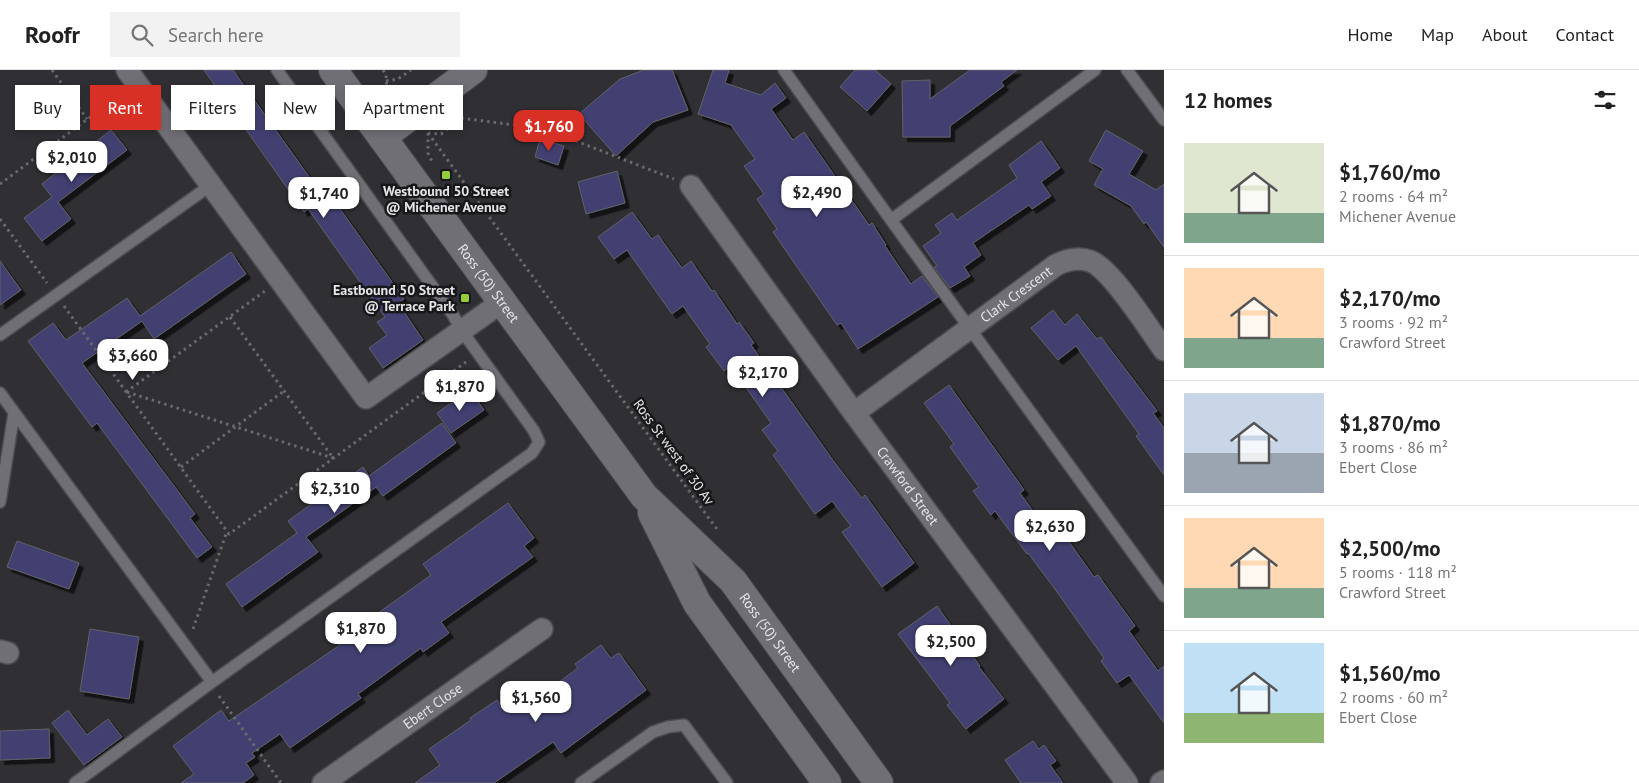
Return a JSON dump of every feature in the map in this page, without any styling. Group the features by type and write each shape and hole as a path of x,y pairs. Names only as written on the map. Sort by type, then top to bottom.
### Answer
{"main road":[{"name":"Ross (50) Street","path":"333,70 644,496 733,581 879,783"},
{"path":"382,137 473,70"},
{"name":"Ross (50) Street","path":"644,496 696,603 827,783"}],"street":[{"path":"132,77 366,398 502,302"},
{"name":"Crawford Street","path":"691,186 854,413 1127,783"},
{"name":"Clark Crescent","path":"854,413 1056,265 1068,260 1090,261 1109,275 1164,350"},
{"name":"Ebert Close","path":"322,783 542,628"}],"lane":[{"path":"75,783 212,682 532,453 539,442 534,431 462,331 453,315 277,70"},
{"path":"784,70 1164,596"},
{"path":"891,220 1095,70"},
{"path":"1127,70 1164,120"},
{"path":"0,335 211,185"},
{"path":"0,393 212,682"},
{"path":"0,502 14,413"},
{"path":"581,783 653,732 668,727 684,726 727,783"}],"path":[{"path":"52,70 87,120"},
{"path":"383,70 386,74 386,81 398,79 411,70"},
{"path":"0,184 87,120 132,77"},
{"path":"438,172 428,153 428,133 441,134 461,118 545,129 691,186"},
{"name":"Ross St west of 30 Av","path":"428,133 723,538"},
{"path":"0,219 229,534 467,362"},
{"path":"126,392 280,280"},
{"path":"230,316 333,459"},
{"path":"180,467 284,391"},
{"path":"126,392 236,426 333,459"},
{"path":"187,648 227,530"},
{"path":"212,682 215,691 281,783"}],"building":[{"path":"204,70 233,70 244,85 215,85"},
{"path":"644,70 672,70 688,110 653,122 616,156 579,114 620,79"},
{"path":"713,70 729,70 725,83 761,95 775,83 786,98 771,109 793,140 804,132 869,225 872,223 911,284 922,276 938,297 858,349 841,323 837,325 773,232 777,229 757,199 764,194 744,166 755,159 731,125 698,114"},
{"path":"855,70 875,70 891,84 867,111 840,87"},
{"path":"970,70 1017,70 1001,82 1004,86 950,126 950,137 903,137 902,81 930,80 930,99"},
{"path":"255,101 265,115 265,130 276,130 322,195 328,192 404,299 398,303 423,340 383,368 369,348 387,335 377,322 385,317 308,209 304,212 246,130 255,130"},
{"path":"111,130 127,150 58,202 71,219 42,241 24,218 52,197 42,184"},
{"path":"1106,130 1143,151 1129,174 1156,190 1164,184 1164,247 1146,222 1144,224 1131,206 1094,185 1103,169 1089,161"},
{"path":"540,139 564,146 558,165 535,157"},
{"path":"1041,141 1060,168 1041,182 1051,196 1032,209 1029,205 973,243 981,255 964,267 970,276 950,288 934,267 937,266 923,246 941,233 935,225 952,213 957,220 1017,178 1009,165"},
{"path":"617,171 625,203 586,214 578,182"},
{"path":"632,212 652,239 658,235 682,268 691,261 737,324 739,322 754,343 751,345 835,463 862,498 865,495 914,563 882,587 842,532 851,526 832,501 815,514 773,455 778,451 762,430 771,423 731,366 724,371 706,347 710,344 683,306 672,314 627,250 614,259 598,237"},
{"path":"231,252 246,274 154,339 142,321 82,363 195,514 190,518 212,547 197,558 97,423 92,427 28,341 53,323 66,340 127,298 140,316"},
{"path":"0,261 21,290 0,305"},
{"path":"1053,310 1065,325 1077,314 1097,339 1101,337 1157,411 1153,413 1164,428 1164,475 1136,436 1139,434 1076,346 1058,360 1031,328"},
{"path":"949,385 1024,490 1020,493 1056,543 1065,536 1094,577 1098,575 1135,626 1129,631 1158,671 1164,666 1164,723 1129,675 1117,683 1101,661 1104,658 1028,553 995,511 991,515 973,491 979,487 950,447 954,444 924,403"},
{"path":"470,390 484,410 451,433 437,413"},
{"path":"442,423 456,443 383,496 376,487 306,537 318,552 242,607 226,584 297,533 288,521 363,467 369,476"},
{"path":"508,503 534,538 524,546 533,557 441,622 449,633 423,652 421,648 358,694 361,698 290,748 280,734 252,753 255,757 246,763 254,775 243,783 181,783 194,774 173,746 221,710 229,721 340,645 338,642 431,575 423,564"},
{"path":"17,541 79,563 69,589 7,567"},
{"path":"937,606 979,667 1004,699 966,729 947,705 950,703 898,634"},
{"path":"90,629 139,637 129,699 80,691"},
{"path":"601,645 611,658 619,653 646,690 561,753 553,742 494,783 415,783 440,765 429,749 471,720 470,718 497,700 506,713 515,707 519,712 578,668 575,664"},
{"path":"68,710 87,735 108,719 122,737 84,765 52,723"},
{"path":"49,729 50,758 0,760 0,731"},
{"path":"1033,741 1039,749 1044,745 1056,761 1050,765 1063,783 1021,783 1005,760"}],"place":[{"name":"Westbound 50 Street @ Michener Avenue","path":"446,175"},
{"name":"Eastbound 50 Street @ Terrace Park","path":"465,298"}]}
